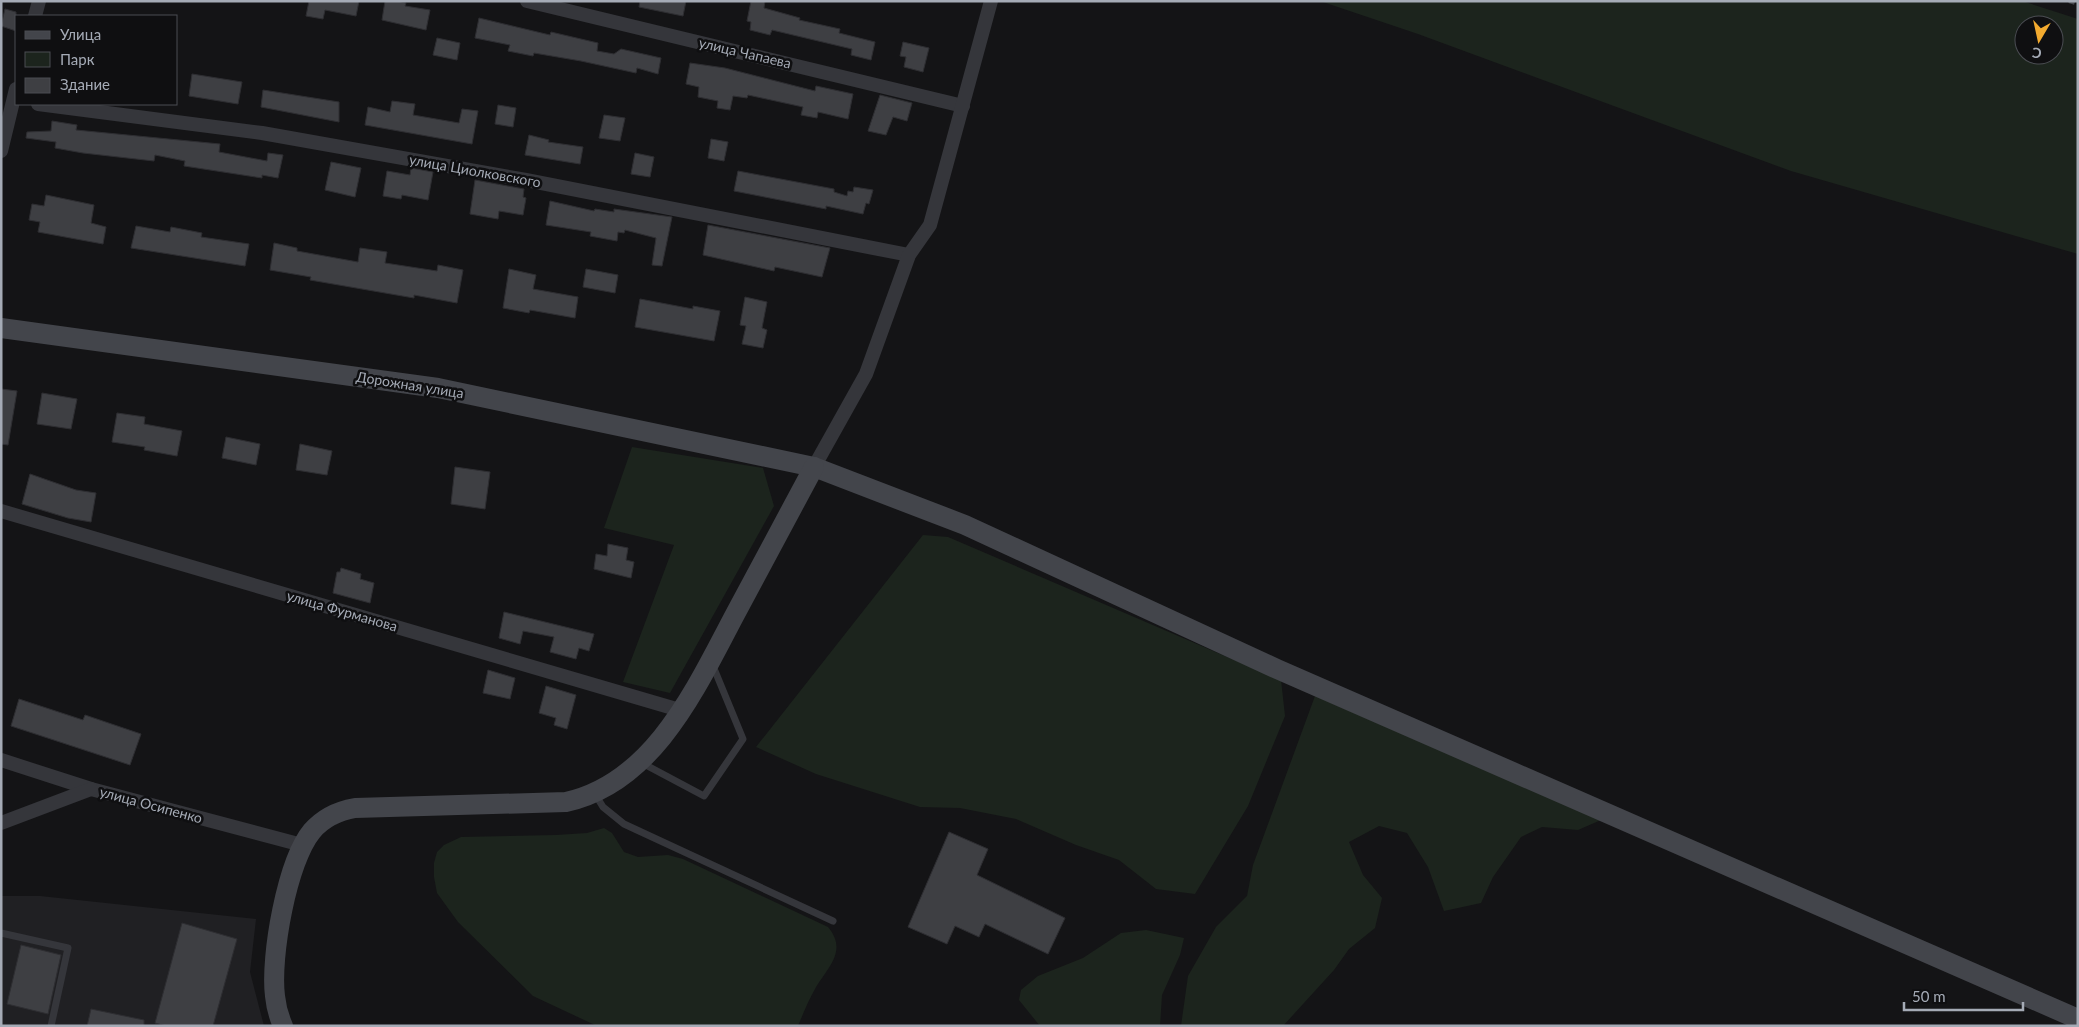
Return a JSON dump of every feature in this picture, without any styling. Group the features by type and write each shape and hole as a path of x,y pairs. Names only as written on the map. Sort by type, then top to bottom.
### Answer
{"main road":[{"name":"Дорожная улица","path":"1,328 438,388 814,466 965,525 1277,669 2078,1019"},
{"path":"283,1026 275,997 274,967 284,906 302,845 322,821 337,812 355,808 566,802 595,794 607,787 640,762 683,711 814,466"}],"street":[{"path":"35,15 39,1"},
{"name":"улица Чапаева","path":"527,1 964,106"},
{"path":"814,466 866,374 909,255 930,225 964,106 991,1"},
{"path":"1,151 12,97"},
{"name":"улица Циолковского","path":"46,105 262,133 526,180 909,255"},
{"name":"улица Фурманова","path":"1,511 683,711"},
{"name":"улица Осипенко","path":"1,760 91,788 302,845"},
{"path":"1,823 91,788"}],"lane":[{"path":"640,762 704,796 744,739 710,660"},
{"path":"595,794 603,807 624,824 833,921"},
{"path":"1,933 68,948 51,1026"}],"shaded area":[{"path":"1,896 40,896 256,919 250,972 264,1026 1,1026"}],"green space":[{"path":"1320,1 2022,1 2078,19 2078,254 1791,171 1418,34"},
{"path":"632,447 763,468 774,506 670,693 623,682 674,545 604,528"},
{"path":"923,535 948,537 1281,680 1285,716 1248,806 1195,894 1156,889 1119,860 1076,845 1016,819 960,808 920,807 816,774 756,747"},
{"path":"1315,696 1601,820 1578,830 1542,827 1521,837 1493,877 1481,903 1444,911 1428,867 1407,833 1379,826 1349,842 1363,875 1382,898 1375,928 1349,949 1334,970 1283,1026 1181,1026 1188,976 1216,927 1247,896 1253,865"},
{"path":"604,828 612,833 624,852 638,857 668,855 683,859 828,927 834,936 836,944 834,959 812,994 798,1026 597,1026 533,996 458,922 437,893 434,863 437,852 444,845 461,837 556,835 587,833"},
{"path":"1146,930 1184,938 1180,955 1162,995 1160,1026 1040,1026 1019,1000 1021,990 1038,976 1083,958 1121,933"}],"building":[{"path":"309,1 359,1 356,16 325,10 323,19 306,16"},
{"path":"385,1 397,1 406,3 405,6 430,10 426,30 382,20"},
{"path":"640,1 686,1 683,16 639,7"},
{"path":"751,1 765,1 764,8 800,18 799,20 840,29 839,33 875,42 871,60 851,55 852,49 772,30 770,35 750,30 751,22 747,21"},
{"path":"5,9 16,12 15,31 1,26"},
{"path":"479,18 550,35 551,32 598,43 597,51 614,54 621,49 661,58 658,74 637,68 636,73 581,61 534,53 533,56 508,51 510,45 475,38"},
{"path":"437,38 460,43 457,60 433,55"},
{"path":"903,42 929,48 923,72 904,67 906,57 900,56"},
{"path":"690,63 725,68 815,91 816,86 853,94 848,119 818,112 817,118 801,115 803,107 748,95 747,98 733,96 730,110 717,108 718,101 698,97 699,87 686,84"},
{"path":"192,74 242,82 238,104 189,96"},
{"path":"263,90 339,102 339,122 261,107"},
{"path":"880,95 912,103 907,121 893,117 886,135 868,131"},
{"path":"392,101 415,104 413,115 459,123 462,109 478,111 472,144 365,125 368,107 390,112"},
{"path":"498,105 516,108 513,127 495,124"},
{"path":"604,115 625,118 620,141 599,138"},
{"path":"52,121 77,125 76,130 220,144 219,152 267,161 268,153 283,155 278,178 262,175 262,178 184,166 185,161 155,155 154,161 83,153 55,148 56,142 26,138 27,132 51,131"},
{"path":"529,135 549,140 548,142 583,147 580,164 525,155"},
{"path":"711,139 728,142 724,161 708,158"},
{"path":"635,153 654,157 650,177 631,174"},
{"path":"331,162 361,168 355,197 325,190"},
{"path":"411,168 433,172 428,200 402,195 401,199 383,196 387,171 410,175"},
{"path":"738,171 834,189 834,192 847,196 848,191 853,192 854,187 873,190 869,204 866,203 863,214 826,206 826,209 734,191"},
{"path":"475,180 524,189 523,197 526,198 523,215 499,211 498,219 470,214"},
{"path":"46,195 94,205 91,223 106,227 103,244 38,232 40,222 29,220 32,204 44,206"},
{"path":"550,201 594,211 595,209 614,212 614,209 672,217 662,266 652,265 656,238 625,230 624,233 618,232 617,241 590,236 591,232 546,225"},
{"path":"708,225 830,248 822,277 775,267 774,271 703,255"},
{"path":"136,226 170,232 171,227 202,233 201,237 249,244 245,266 131,248"},
{"path":"274,243 297,248 297,251 358,262 360,248 387,252 385,263 437,271 438,265 463,270 457,303 414,295 414,298 310,280 311,277 270,270"},
{"path":"509,269 536,275 533,289 578,297 575,318 530,310 529,313 503,308"},
{"path":"586,269 618,275 615,293 583,287"},
{"path":"745,297 767,302 762,328 767,330 763,348 742,344 746,326 740,325"},
{"path":"640,299 693,309 693,306 720,311 714,341 635,327"},
{"path":"1,389 17,391 8,445 1,444"},
{"path":"42,393 77,399 71,429 37,424"},
{"path":"117,413 145,417 144,424 182,431 177,456 144,450 145,447 112,442"},
{"path":"226,437 260,444 256,465 222,458"},
{"path":"300,444 332,451 327,475 296,470"},
{"path":"455,467 490,472 485,509 451,504"},
{"path":"30,474 76,490 96,493 91,522 68,518 22,504"},
{"path":"608,544 628,548 626,560 634,562 631,578 594,569 596,554 607,556"},
{"path":"341,568 361,574 360,579 374,583 370,603 333,593 337,572 340,572"},
{"path":"504,612 594,634 589,651 579,648 576,659 550,652 554,637 523,631 520,644 499,638"},
{"path":"488,670 515,678 510,699 483,693"},
{"path":"546,686 576,695 567,729 554,725 556,718 539,713"},
{"path":"19,699 83,720 85,715 141,734 130,765 11,726"},
{"path":"949,832 988,849 977,875 1065,918 1048,954 985,924 979,937 955,926 947,944 908,927"},
{"path":"182,923 237,939 213,1026 166,1026 155,1023"},
{"path":"21,945 61,955 48,1014 7,1004"},
{"path":"91,1009 144,1020 144,1026 87,1026"}],"railway":[{"path":"2069,1 2078,4"}]}
